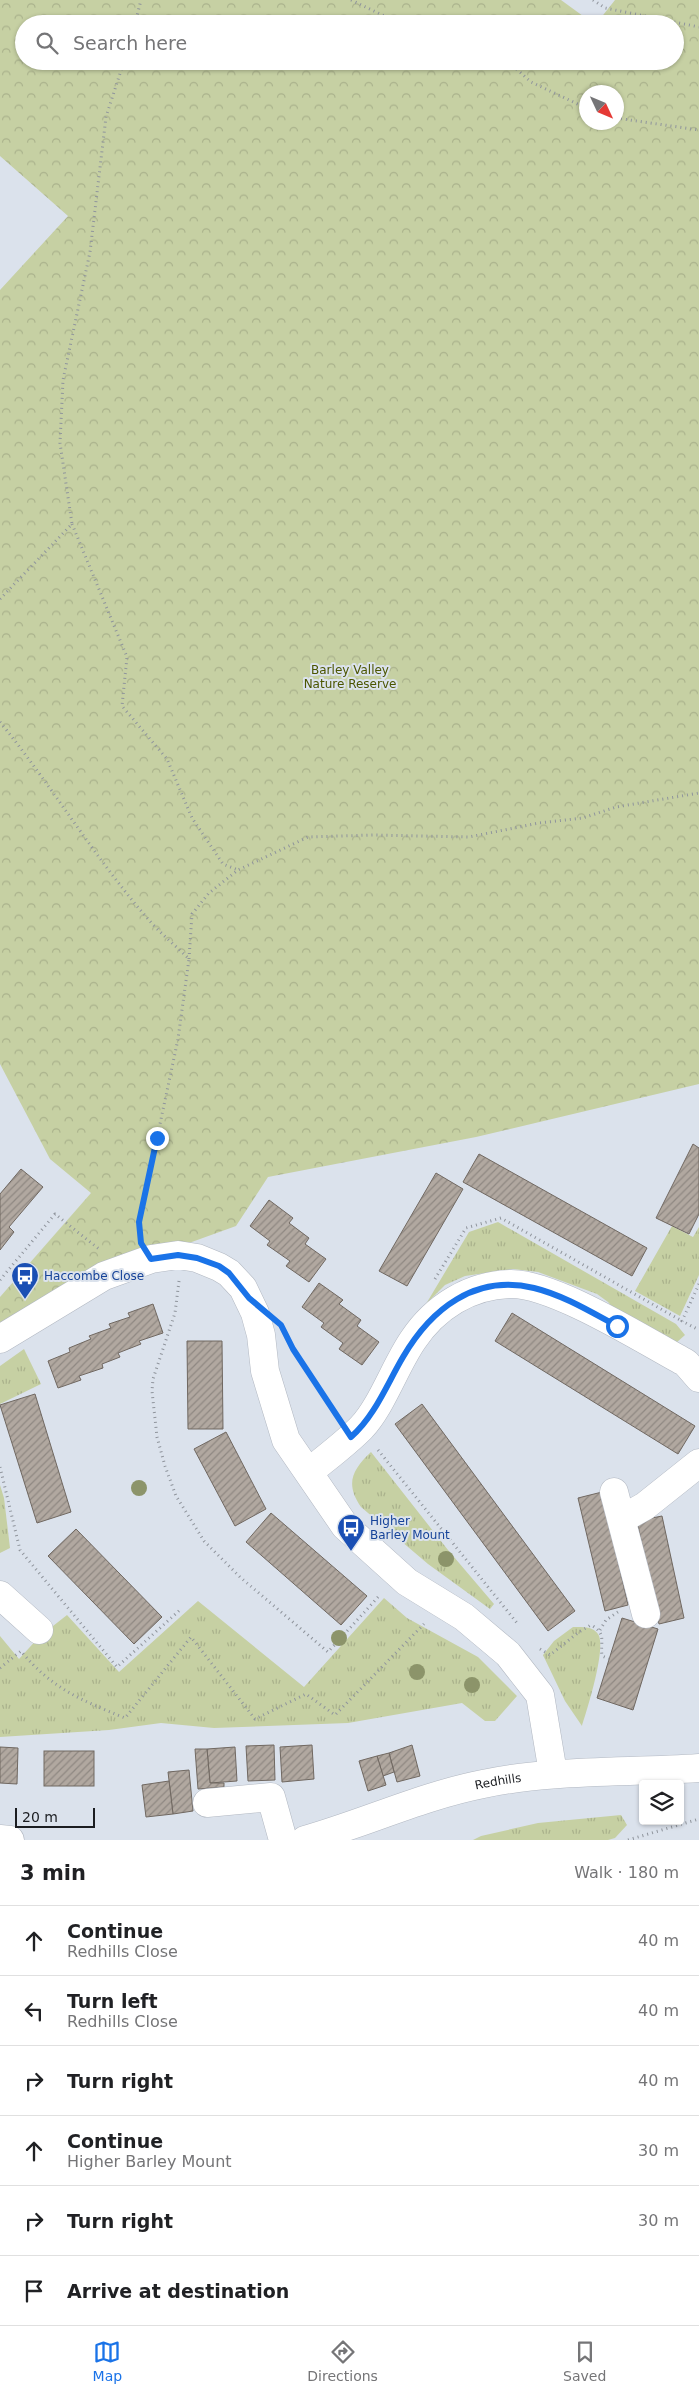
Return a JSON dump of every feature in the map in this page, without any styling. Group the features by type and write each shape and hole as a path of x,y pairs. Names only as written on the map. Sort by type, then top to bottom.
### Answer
{"street":[{"path":"0,1339 104,1276 151,1259 182,1256 219,1266 229,1273 249,1298 261,1335 265,1371 286,1440 345,1526 406,1582 464,1617 508,1654 540,1695 553,1773"},
{"path":"309,1472 356,1432 413,1339 436,1314 458,1297 481,1288 511,1284 535,1288 572,1302 694,1363"},
{"path":"622,1519 645,1506 699,1464"},
{"path":"614,1492 646,1614"},
{"path":"0,1595 39,1630"},
{"name":"Redhills","path":"306,1840 351,1827 452,1791 553,1773 699,1768"},
{"path":"208,1802 272,1797 283,1840"},
{"path":"0,1839 10,1840"}],"path":[{"path":"137,15 141,0"},
{"path":"350,0 382,15"},
{"path":"593,0 605,8 640,15"},
{"path":"684,24 699,27"},
{"path":"121,70 106,117 90,252 63,380 60,443 72,524 127,657 122,706 167,759 192,818 223,864 238,870"},
{"path":"518,70 531,82 579,106"},
{"path":"624,119 699,130"},
{"path":"0,600 72,524"},
{"path":"0,722 36,767 98,856 149,920 189,959"},
{"path":"151,1259 141,1243 139,1222 178,1039 189,959 192,914 209,893 238,870 308,838 373,835 469,837 539,823 583,818 616,807 699,793"},
{"path":"0,1280 54,1214 124,1269"},
{"path":"182,1256 175,1313 153,1379 152,1391 158,1437 176,1496 204,1541 240,1577 328,1652 384,1591"},
{"path":"699,1284 682,1321 699,1330"},
{"path":"289,1341 356,1432 414,1498 519,1626"},
{"path":"0,1467 20,1550 117,1667 181,1609"},
{"path":"0,1668 21,1651 52,1683 86,1702 125,1718 191,1637 255,1720 306,1694 335,1715 443,1604"},
{"path":"600,1630 606,1620 617,1612"},
{"path":"524,1674 537,1647 550,1655 591,1625 600,1630 602,1635 602,1656 609,1659"},
{"path":"628,1840 699,1819"}],"green space":[{"name":"Barley Valley Nature Reserve","path":"0,0 561,0 582,15 15,15 15,70 684,70 684,15 603,15 615,0 699,0 699,1084 476,1137 268,1177 236,1226 189,1243 0,1323 0,1297 91,1193 50,1159 0,1064 0,290 68,216 0,156"},
{"path":"498,1222 676,1324 685,1335 676,1343 624,1321 608,1302 597,1294 538,1272 513,1269 465,1276 445,1285 426,1304 469,1232"},
{"path":"672,1226 693,1237 699,1227 699,1275 680,1316 635,1291"},
{"path":"24,1349 41,1384 0,1404 0,1366"},
{"path":"371,1452 448,1550 494,1604 490,1609 428,1564 361,1507 353,1491 353,1478 359,1465"},
{"path":"0,1485 4,1498 10,1548 0,1553"},
{"path":"384,1598 407,1618 478,1657 517,1696 495,1721 485,1721 462,1703 348,1723 214,1728 161,1723 109,1730 0,1737 0,1636 19,1659 39,1637 67,1615 119,1672 198,1601 304,1687"},
{"path":"573,1627 596,1631 600,1641 598,1665 582,1726 565,1701 543,1655 554,1641"},
{"path":"621,1815 627,1825 615,1838 608,1840 473,1840 481,1836 538,1823"}],"building":[{"path":"693,1144 699,1148 699,1214 689,1234 656,1218"},
{"path":"479,1154 647,1248 632,1276 463,1182"},
{"path":"21,1169 43,1187 9,1227 14,1232 0,1250 0,1194"},
{"path":"436,1173 463,1189 407,1286 379,1271"},
{"path":"269,1200 293,1218 289,1223 309,1238 305,1244 326,1259 309,1282 286,1266 290,1261 267,1245 270,1241 250,1226"},
{"path":"319,1283 343,1300 339,1304 361,1320 357,1326 379,1342 362,1365 339,1349 343,1343 321,1327 324,1323 302,1307"},
{"path":"153,1304 163,1333 139,1341 141,1344 118,1353 120,1357 102,1364 103,1368 79,1376 81,1380 58,1388 48,1361 70,1352 69,1348 91,1339 89,1336 111,1328 109,1324 130,1317 128,1313"},
{"path":"512,1313 695,1426 678,1454 495,1341"},
{"path":"187,1341 222,1341 223,1429 188,1429"},
{"path":"35,1394 71,1512 37,1523 0,1405"},
{"path":"422,1404 575,1611 548,1631 395,1424"},
{"path":"226,1432 266,1509 235,1526 194,1449"},
{"path":"602,1492 628,1605 605,1611 578,1498"},
{"path":"271,1513 367,1596 341,1625 246,1542"},
{"path":"662,1516 684,1618 659,1624 637,1521"},
{"path":"76,1529 162,1617 134,1644 48,1556"},
{"path":"622,1618 658,1629 633,1710 597,1698"},
{"path":"274,1745 275,1780 248,1781 246,1746"},
{"path":"312,1745 314,1779 282,1782 280,1747"},
{"path":"412,1745 420,1776 397,1782 389,1753"},
{"path":"0,1747 18,1748 17,1784 0,1783"},
{"path":"235,1747 237,1781 210,1783 207,1749"},
{"path":"195,1749 207,1749 210,1783 224,1783 224,1787 198,1789"},
{"path":"44,1751 94,1751 94,1786 44,1786"},
{"path":"389,1753 394,1772 383,1776 377,1756"},
{"path":"377,1756 386,1785 368,1791 359,1761"},
{"path":"189,1770 193,1811 173,1814 168,1772"},
{"path":"169,1781 173,1814 146,1817 142,1785"}],"place":[{"name":"Haccombe Close","path":"25,1300"},
{"name":"Higher Barley Mount","path":"351,1552"}],"route":[{"path":"157,1138 139,1222 141,1243 151,1259 178,1255 197,1258 219,1266 229,1273 243,1288 249,1298 281,1325 293,1349 316,1386 351,1437 369,1417 413,1339 436,1314 458,1297 481,1288 511,1284 535,1288 572,1302 617,1326"}]}
